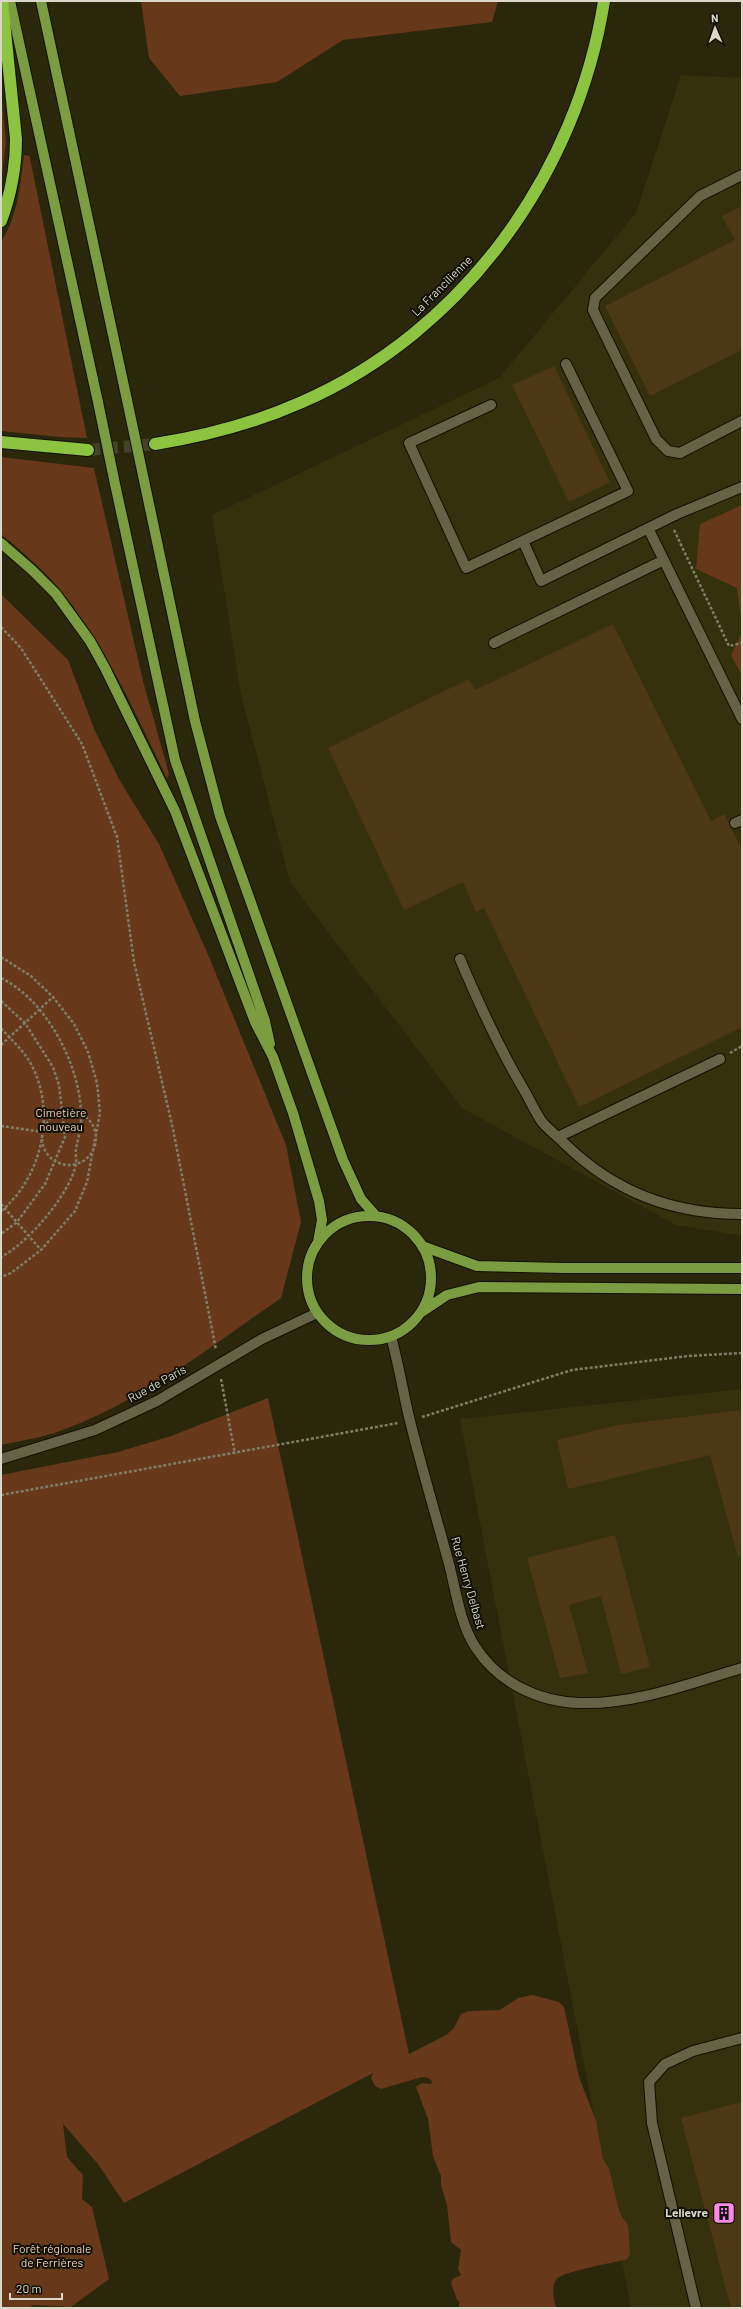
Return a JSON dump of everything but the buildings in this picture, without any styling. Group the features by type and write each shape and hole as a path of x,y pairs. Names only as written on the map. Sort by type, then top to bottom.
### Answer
{"highway":[{"path":"1,221 12,186 16,162 16,139 2,1"},
{"name":"La Francilienne","path":"155,444 200,436 232,427 302,402 328,390 372,363 396,346 447,303 493,254 514,226 548,169 563,139 587,76 604,1"},
{"path":"1,442 88,450"}],"main road":[{"path":"10,1 175,760 265,1021 273,1057 316,1184 322,1220 318,1242"},
{"path":"41,1 195,721 211,784 230,848 343,1160 361,1199 376,1216"},
{"path":"1,543 32,570 56,594 85,634 105,668 175,810 255,1022 273,1057"},
{"path":"423,1311 430,1295 432,1278 429,1261 414,1234 403,1226 390,1219 376,1216 360,1217 344,1221 329,1230 312,1251 306,1272 308,1293 316,1313 331,1328 350,1338 371,1341 391,1337 410,1326 423,1311 447,1295 479,1287 742,1289"},
{"path":"422,1246 477,1266 564,1268 742,1268"}],"street":[{"path":"742,175 700,196 595,298 593,310 656,439 668,451 680,453 742,421"},
{"path":"491,404 409,442 466,568 628,491 566,364"},
{"path":"523,541 541,580 648,528 742,487"},
{"path":"648,528 742,719"},
{"path":"494,643 664,560"},
{"path":"460,959 490,1028 518,1081 542,1122 558,1137 604,1177 635,1194 679,1208 720,1214 742,1214"},
{"path":"558,1137 720,1059"},
{"name":"Rue de Paris","path":"1,1459 95,1430 157,1401 262,1339 316,1313"},
{"name":"Rue Henry Delbast","path":"391,1337 410,1421 468,1632 486,1662 502,1677 519,1688 540,1696 580,1703 606,1703 638,1697 742,1668"},
{"path":"696,2308 652,2124 650,2082 665,2064 693,2051 742,2038"}],"path":[{"path":"668,519 729,646 742,643"},
{"path":"1,626 20,648 82,744 117,837 134,962 173,1129 235,1454"},
{"path":"1,958 31,976 53,997 74,1024 88,1052 97,1083 100,1113 96,1143 87,1182 75,1211 41,1250 11,1274 1,1277"},
{"path":"1,978 11,983 40,1010 60,1037 71,1064 81,1114 75,1151 77,1164"},
{"path":"1,1045 53,997"},
{"path":"1,1001 25,1023 52,1068 59,1085 65,1137 45,1184 17,1222 1,1234"},
{"path":"1,1028 9,1038 22,1049 32,1067 42,1103 45,1148 55,1161 62,1164 77,1164"},
{"path":"1,1211 5,1209 25,1185 38,1156 43,1132 50,1119 62,1112 81,1114 94,1126 96,1143 89,1156 77,1164 51,1211 29,1236 1,1257"},
{"path":"1,1126 43,1132"},
{"path":"1,1204 41,1250"},
{"path":"1,1495 235,1454 410,1421 572,1370 688,1356 742,1353"}],"shaded area":[{"path":"681,75 742,78 742,1236 676,1225 462,1108 290,882 241,695 212,515 499,378 636,213"},
{"path":"742,1389 742,2308 631,2308 460,1419"}],"green space":[{"path":"141,1 498,1 492,22 343,40 277,82 180,96 149,58"},
{"path":"1,91 6,142 1,183"},
{"path":"24,155 29,156 30,158 87,438 1,431 1,242 7,232 15,211"},
{"path":"1,457 94,468 143,681 169,774 167,779 121,684 95,639 65,596 50,579 1,534"},
{"path":"742,505 742,624 737,588 696,569 700,524"},
{"name":"Cimetière nouveau","path":"1,594 68,660 95,731 120,781 159,844 209,957 286,1145 301,1222 281,1298 174,1372 117,1406 88,1420 57,1432 37,1438 1,1445"},
{"path":"742,632 742,676 731,655"},
{"name":"Forêt régionale de Ferrières","path":"268,1398 409,2054 446,2035 454,2028 461,2014 469,2011 500,2010 518,1998 532,1995 559,2002 564,2007 579,2077 596,2121 603,2159 609,2169 620,2214 628,2225 630,2254 627,2259 577,2270 560,2277 554,2283 553,2294 556,2308 459,2308 459,2301 457,2300 451,2283 453,2279 461,2275 458,2269 461,2250 451,2242 447,2205 441,2185 441,2176 433,2156 428,2119 416,2087 422,2083 431,2084 432,2081 429,2078 422,2077 381,2089 375,2086 371,2078 373,2073 124,2203 98,2164 63,2124 67,2157 83,2175 82,2199 92,2207 109,2279 71,2307 31,2305 33,2308 1,2308 1,1475 118,1452 171,1436"}],"tunnel":[{"path":"88,450 155,444"}],"place":[{"name":"Lelievre","path":"724,2213"}]}
